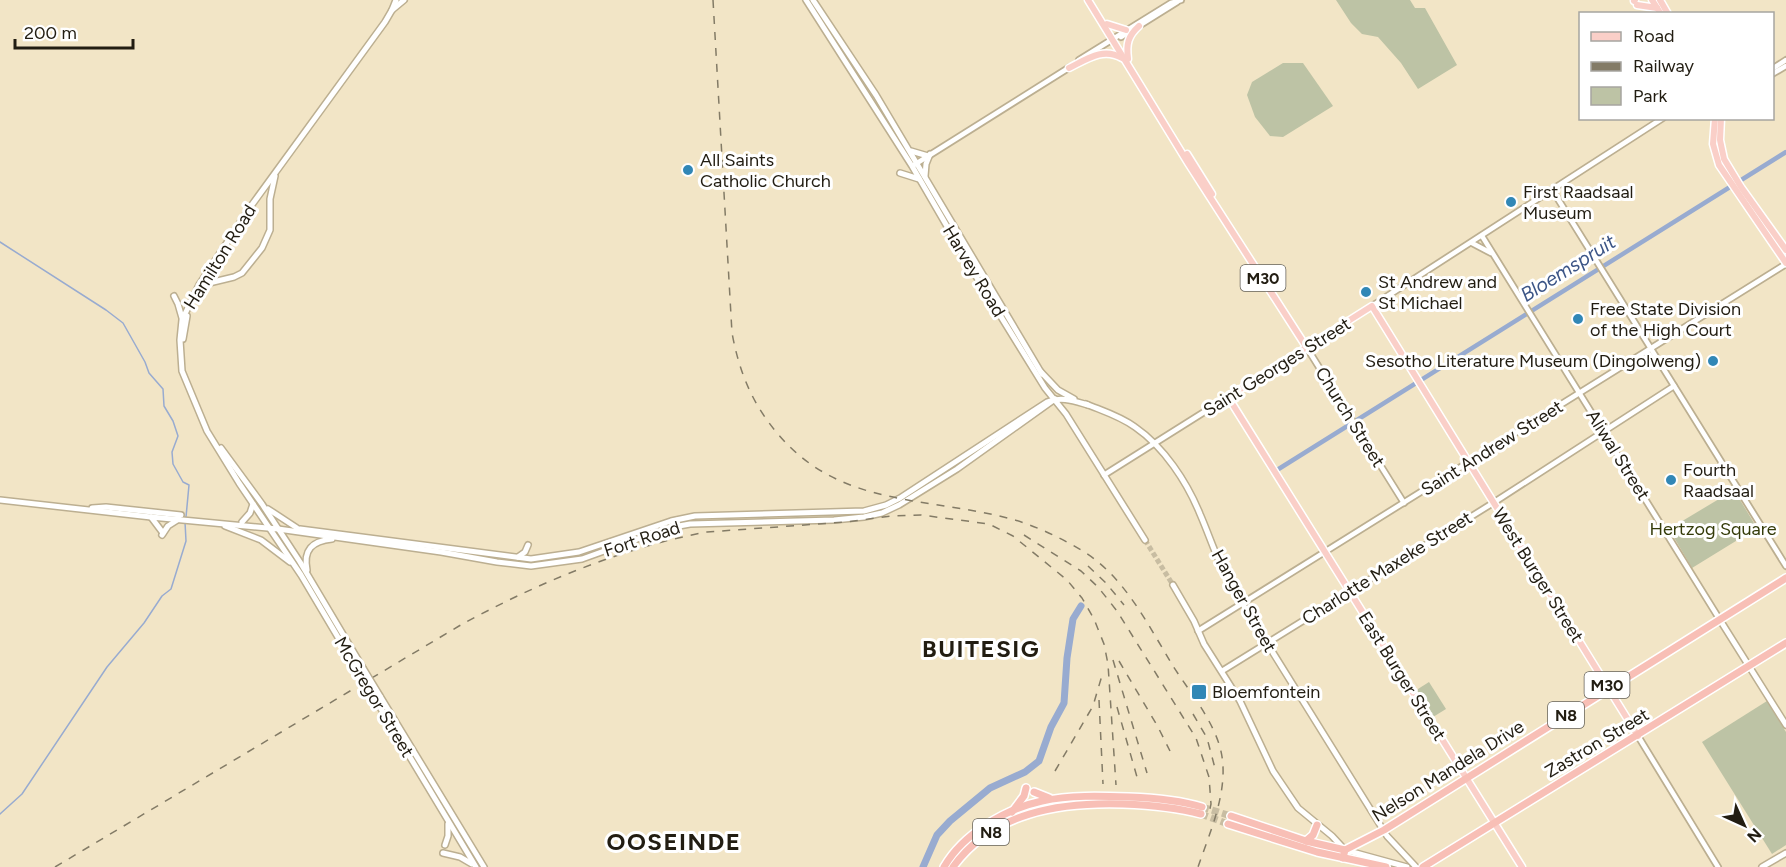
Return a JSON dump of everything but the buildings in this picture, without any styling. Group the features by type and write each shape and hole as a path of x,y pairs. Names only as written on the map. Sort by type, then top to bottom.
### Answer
{"highway":[{"name":"Nelson Mandela Drive","path":"1346,850 1384,830 1786,578"},
{"name":"Zastron Street","path":"1423,867 1786,643"},
{"path":"1012,812 1024,796 1026,788"},
{"path":"1034,792 1043,797 1058,799"},
{"name":"N8","path":"944,867 965,841 986,826 1034,803 1107,796 1177,801 1202,811 1134,804 1074,804 1047,808 1013,820 990,832 969,849 953,867"},
{"path":"1343,858 1346,850 1230,820 1317,852 1343,858 1386,867"},
{"path":"1306,841 1313,835 1317,825"},
{"path":"1434,867 1438,858"}],"main road":[{"name":"Hamilton Road","path":"273,527 252,504 212,440 194,400 181,363 182,320 194,294 255,201 392,10 396,0"},
{"name":"Hamilton Road","path":"392,10 404,0"},
{"name":"Harvey Road","path":"806,0 915,164"},
{"name":"Harvey Road","path":"813,0 910,150 922,178 1045,388 1066,414 1145,540"},
{"name":"Church Street","path":"1089,0 1107,24 1114,40"},
{"name":"Church Street","path":"1089,0 1156,109 1209,189 1306,348"},
{"path":"1652,0 1660,5"},
{"path":"1635,2 1660,5"},
{"path":"1107,24 1126,30"},
{"path":"1069,68 1103,52 1113,53 1126,59 1127,43 1139,26"},
{"path":"1715,120 1713,144 1719,165 1729,174"},
{"path":"1721,120 1721,149 1729,174 1764,232 1786,263"},
{"path":"900,173 922,178 929,155 910,150"},
{"path":"210,269 212,275 218,280 242,273 262,248 270,230 272,186 277,172"},
{"path":"1738,189 1786,250"},
{"path":"255,201 262,198 270,205"},
{"path":"1764,232 1768,226"},
{"name":"Harvey Road","path":"979,276 1041,372"},
{"name":"Hamilton Road","path":"218,280 202,286 190,308 184,328 185,370 194,400 215,439 262,504 273,527"},
{"path":"174,296 180,308 182,320"},
{"name":"Saint Georges Street","path":"1228,397 1372,306"},
{"name":"West Burger Street","path":"1372,306 1638,736"},
{"path":"1041,372 1055,399 1088,405"},
{"name":"Hanger Street","path":"1041,372 1061,392 1126,421 1154,443 1193,498 1218,561 1266,643 1384,830 1416,867"},
{"path":"1045,388 1047,404 1057,407 1066,414"},
{"name":"East Burger Street","path":"1228,397 1521,867"},
{"name":"Fort Road","path":"273,527 297,528 517,558 549,558 579,552 671,521 852,513 874,509 910,493 1055,399"},
{"path":"2,499 151,517 242,522 273,527"},
{"path":"242,522 250,513 252,504"},
{"path":"262,504 297,528"},
{"path":"88,509 106,507 182,518"},
{"path":"151,517 162,534 168,526 182,518"},
{"path":"199,519 261,540 296,567"},
{"name":"Fort Road","path":"273,527 497,562 537,566 582,559 668,528 704,519"},
{"path":"214,523 273,527"},
{"name":"McGregor Street","path":"273,527 361,669"},
{"name":"McGregor Street","path":"273,527 309,575 447,820 476,867"},
{"path":"309,575 305,560 312,545 327,539 342,538"},
{"path":"517,558 525,552 528,545"},
{"path":"1173,585 1246,711 1273,771 1298,808 1346,850 1407,867"},
{"name":"Aliwal Street","path":"1720,620 1786,726"},
{"name":"McGregor Street","path":"378,698 484,867"},
{"path":"445,845 448,836 447,820"},
{"path":"443,853 460,857 476,867"},
{"path":"1762,867 1786,853"}],"street":[{"path":"915,164 1180,0"},
{"path":"1114,40 1126,30 1180,0"},
{"name":"Saint Georges Street","path":"1372,306 1661,120"},
{"path":"1553,191 1786,566"},
{"name":"Aliwal Street","path":"1482,236 1720,620"},
{"path":"1471,243 1493,254"},
{"name":"Saint Andrew Street","path":"1198,631 1786,263"},
{"name":"Church Street","path":"1306,348 1404,503"},
{"name":"Charlotte Maxeke Street","path":"1222,671 1349,590 1493,503 1674,386"},
{"name":"Saint Georges Street","path":"1104,475 1228,397"},
{"name":"West Burger Street","path":"1638,736 1718,867"}],"green space":[{"path":"1336,0 1410,0 1415,8 1425,8 1457,65 1418,89 1401,63 1378,37 1362,34 1351,23"},
{"path":"1283,63 1303,63 1333,106 1283,137 1270,136 1255,117 1247,95 1252,82"},
{"name":"Hertzog Square","path":"1734,490 1757,528 1692,568 1669,529"},
{"path":"1429,682 1446,709 1433,717 1417,692"},
{"path":"1767,701 1786,732 1786,845 1772,854 1702,742"}],"waterway":[{"name":"Bloemspruit","path":"1277,470 1786,152"},
{"path":"0,242 123,323 149,373 163,389 164,406 173,421 178,436 172,452 173,464 183,482 189,485 186,517"},
{"path":"0,814 22,794 107,667 144,623 162,596 171,589 186,541 185,522"},
{"name":"Bloemspruit","path":"923,867 937,835 950,821 990,788 1025,772 1039,761 1051,727 1064,703 1067,658 1073,619 1081,606"}],"tunnel":[{"path":"1145,540 1173,585"},
{"path":"1202,807 1231,816"},
{"path":"1201,814 1228,824"}],"railway":[{"path":"713,0 732,333 738,361 754,399 778,434 803,458 830,476 858,488 888,496 983,512 1024,523 1073,546 1096,560 1110,573 1134,602 1205,714 1219,744 1223,775 1221,790 1214,822 1198,867"},
{"path":"55,867 459,626 548,582 643,547 707,532 846,522 891,516 921,515 989,524 1013,536 1067,580 1082,598 1104,644 1108,664 1116,785"},
{"path":"1024,535 1081,571 1098,587 1117,611 1196,738 1209,777 1211,804 1209,813"},
{"path":"1088,566 1124,605"},
{"path":"1113,660 1147,773"},
{"path":"1119,661 1170,751"},
{"path":"1055,771 1093,706 1103,672"},
{"path":"1099,700 1103,784"},
{"path":"1117,707 1137,777"},
{"path":"1193,714 1207,738 1216,772"}],"place":[{"name":"All Saints Catholic Church","path":"688,170"},
{"name":"First Raadsaal Museum","path":"1511,202"},
{"name":"St Andrew and St Michael","path":"1366,292"},
{"name":"Free State Division of the High Court","path":"1578,319"},
{"name":"Sesotho Literature Museum (Dingolweng)","path":"1713,361"},
{"name":"Fourth Raadsaal","path":"1671,480"},
{"name":"Bloemfontein","path":"1199,692"}],"district":[{"name":"BUITESIG","path":"981,649"},
{"name":"OOSEINDE","path":"674,842"}]}
